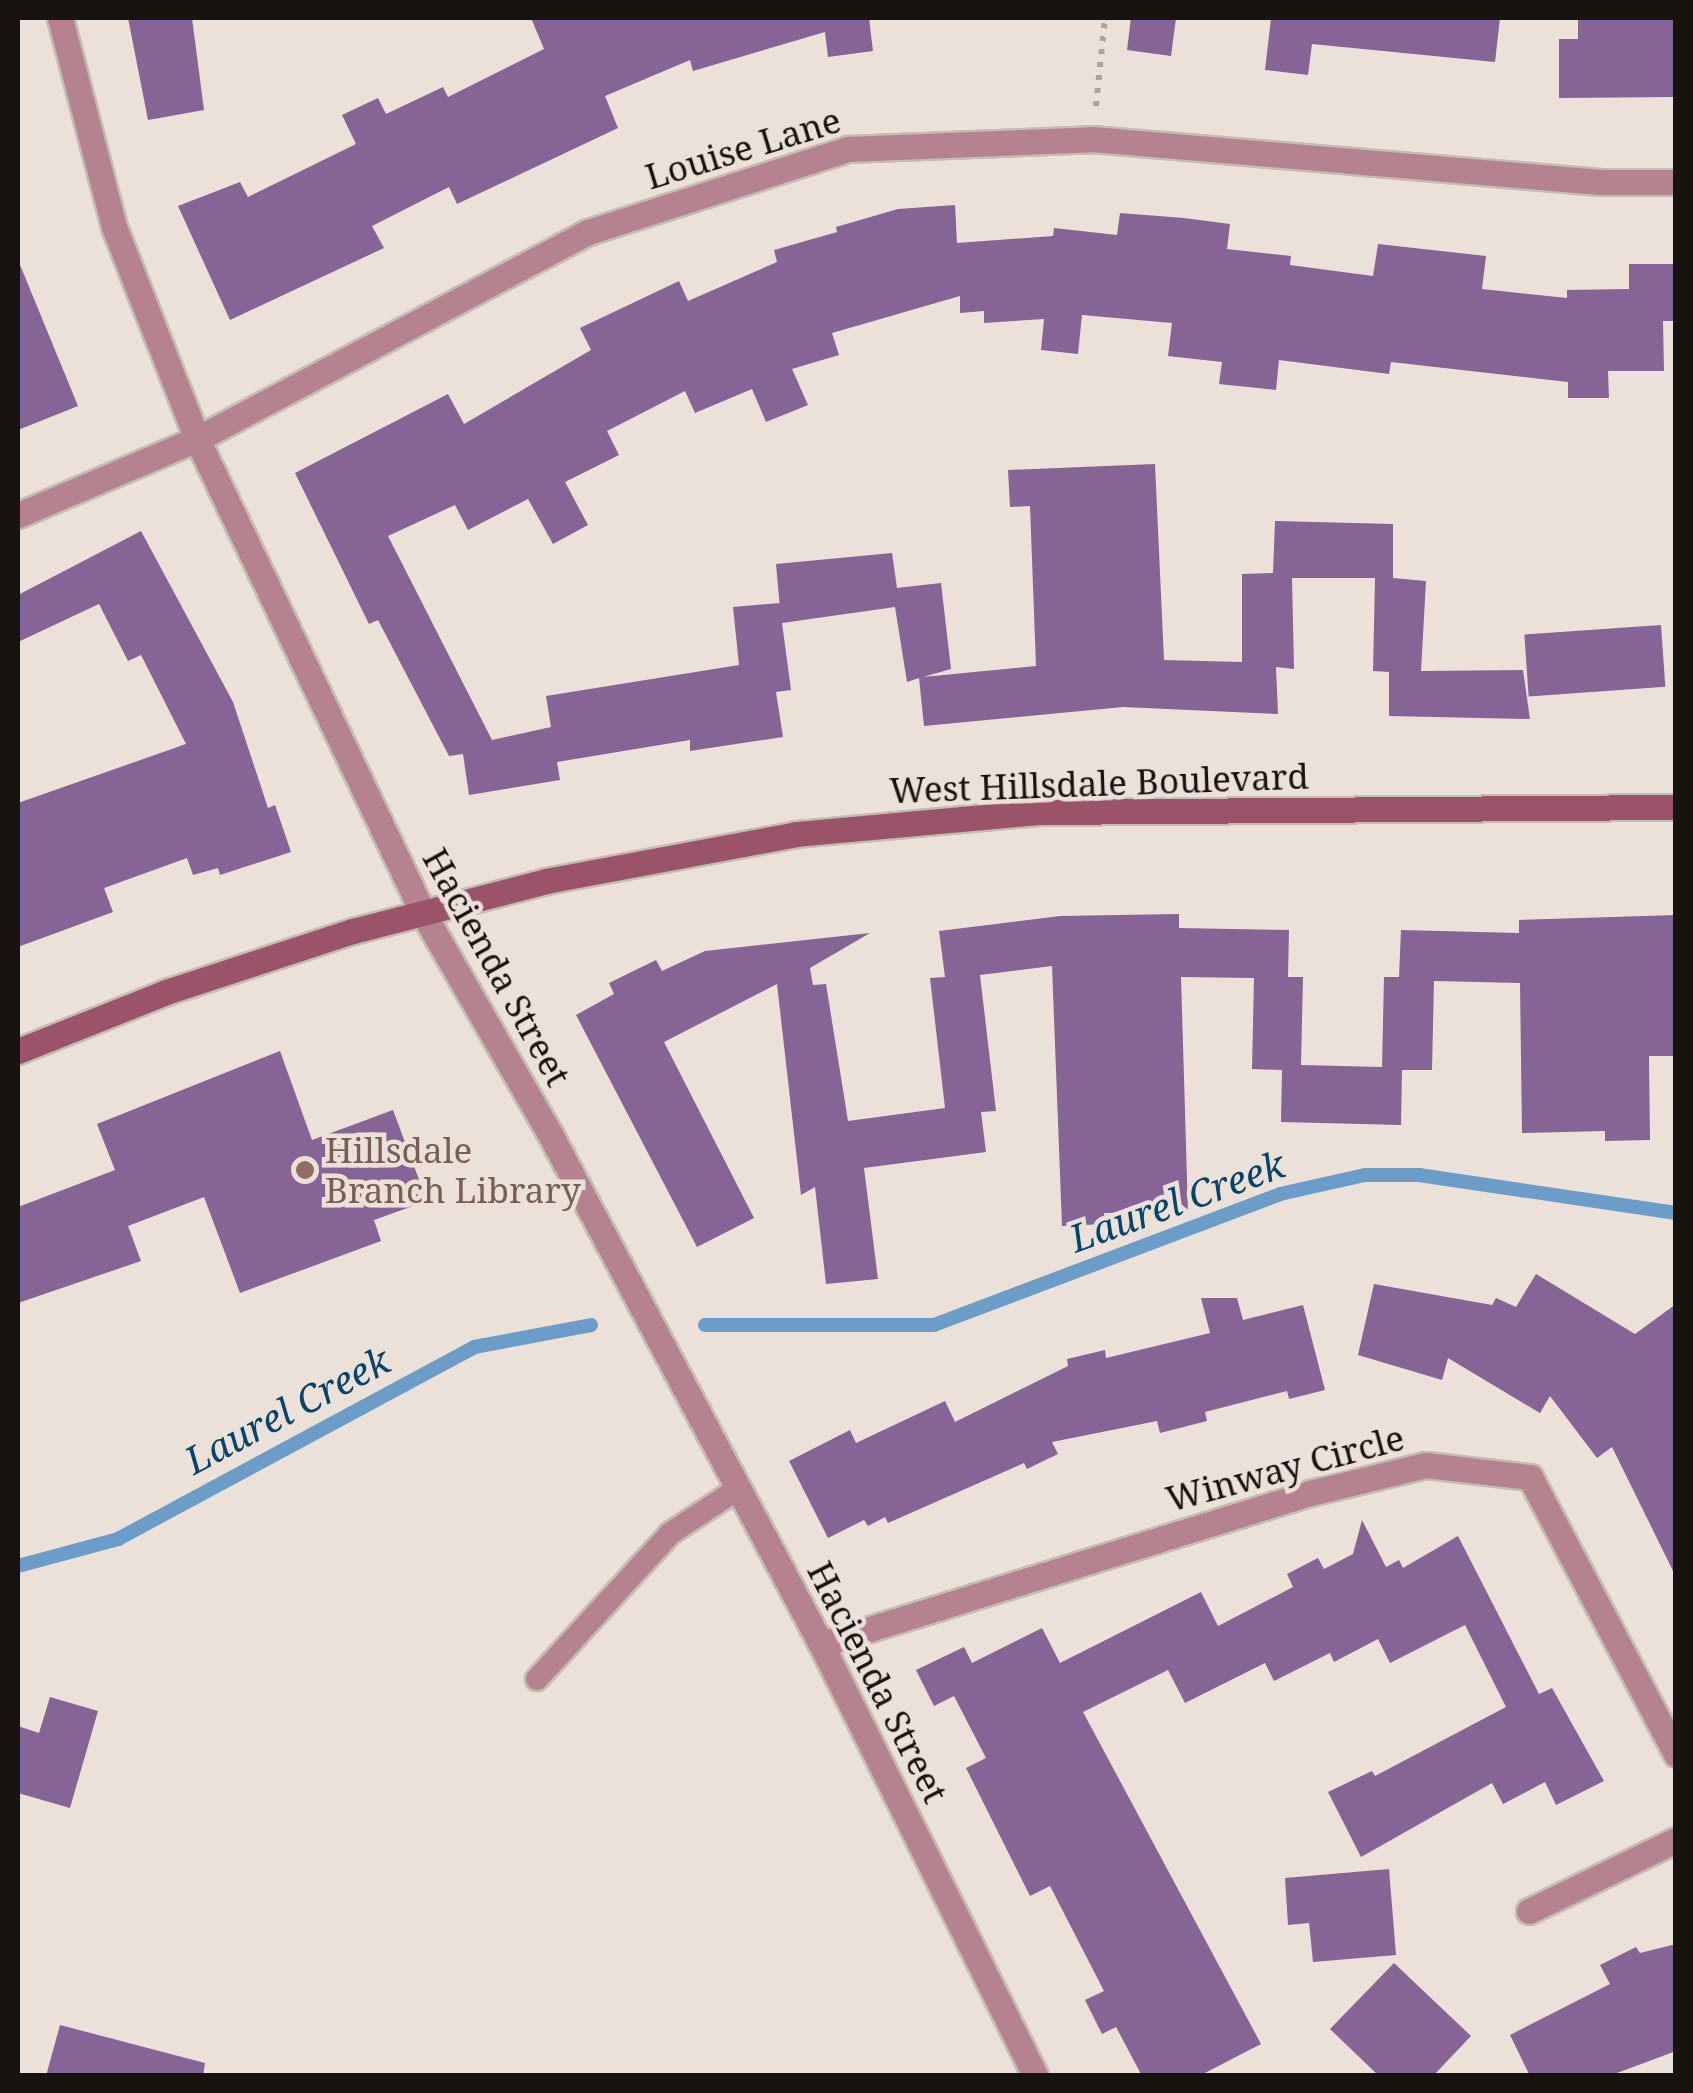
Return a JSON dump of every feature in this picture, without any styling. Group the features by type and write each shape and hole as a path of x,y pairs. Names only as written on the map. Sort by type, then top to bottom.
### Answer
{"main road":[{"name":"West Hillsdale Boulevard","path":"18,1051 248,963 423,914 622,866 796,834 930,819 1086,811 1676,807"}],"street":[{"name":"Hacienda Street","path":"60,18 114,227 197,439 423,914 550,1134 821,1644 1035,2076"},
{"name":"Louise Lane","path":"18,515 197,439 588,232 848,149 1092,139 1600,182 1676,182"},
{"name":"Winway Circle","path":"821,1644 1310,1493 1426,1465 1530,1477 1676,1754"},
{"path":"1529,1911 1676,1840"}],"lane":[{"path":"537,1680 671,1533 738,1488"}],"path":[{"path":"1092,139 1105,18"}],"building":[{"path":"128,18 192,18 204,110 148,120"},
{"path":"531,18 869,18 873,51 828,57 825,32 693,71 690,60 605,96 618,128 457,204 449,187 372,226 384,248 230,320 178,206 240,182 248,197 356,144 342,115 378,98 386,114 443,87 448,97 544,49"},
{"path":"1131,18 1176,18 1171,56 1127,50"},
{"path":"1271,18 1500,18 1495,62 1312,44 1308,75 1265,70"},
{"path":"1578,18 1676,18 1676,97 1559,98 1559,39 1578,39"},
{"path":"955,205 957,243 1053,236 1054,228 1117,235 1120,213 1230,224 1227,249 1291,256 1290,265 1373,276 1378,244 1486,256 1482,289 1567,298 1567,290 1629,289 1629,264 1676,264 1676,321 1663,321 1664,371 1608,371 1609,398 1568,398 1568,382 1391,362 1389,374 1279,360 1276,390 1219,384 1222,362 1168,356 1172,323 1082,315 1078,354 1041,350 1044,319 984,323 984,311 960,313 960,296 832,333 839,355 792,369 808,405 766,422 752,389 695,413 685,391 607,431 619,455 565,482 588,525 553,544 528,499 468,530 455,505 388,536 492,740 551,727 546,696 739,665 733,607 779,603 776,564 892,553 897,588 941,583 951,669 923,677 1036,666 1030,506 1010,507 1008,470 1155,464 1164,660 1242,662 1242,574 1273,573 1275,521 1393,524 1393,578 1426,581 1421,671 1523,670 1530,719 1389,716 1389,672 1373,671 1375,578 1292,578 1294,669 1276,667 1278,714 1123,707 924,726 919,678 907,682 895,607 782,623 791,690 776,692 783,737 690,751 690,740 557,762 560,780 469,795 463,754 449,756 378,620 369,624 295,473 448,394 464,424 591,350 580,328 679,281 688,301 777,262 774,250 898,209"},
{"path":"18,260 78,406 18,430"},
{"path":"141,531 233,702 268,808 275,805 291,852 220,875 218,868 193,875 187,858 104,888 113,912 18,947 18,803 186,744 141,655 128,661 99,604 18,642 18,595"},
{"path":"1661,625 1665,687 1529,696 1524,635"},
{"path":"1179,914 1179,928 1289,930 1288,977 1303,977 1301,1065 1382,1067 1384,977 1399,977 1401,930 1519,933 1519,920 1676,915 1676,1056 1649,1056 1650,1140 1605,1141 1605,1131 1522,1133 1520,983 1434,981 1432,1070 1402,1070 1401,1125 1281,1122 1282,1070 1252,1069 1254,978 1181,977 1188,1212 1104,1213 1105,1224 1062,1226 1052,966 980,975 996,1111 981,1112 986,1152 864,1168 878,1279 826,1284 815,1187 801,1195 777,984 664,1042 754,1218 697,1247 576,1015 614,994 609,983 656,960 662,971 705,951 870,933 810,968 813,985 826,984 848,1121 945,1108 930,978 945,977 939,931 1060,916"},
{"name":"Hillsdale Branch Library","path":"280,1051 312,1140 393,1110 427,1201 374,1220 381,1241 240,1293 204,1197 128,1226 141,1261 18,1303 18,1207 115,1170 97,1124"},
{"path":"1536,1274 1635,1334 1676,1304 1676,1577 1612,1447 1597,1458 1550,1396 1540,1413 1448,1358 1442,1380 1358,1355 1374,1284 1492,1305 1496,1298 1516,1307"},
{"path":"1201,1298 1237,1298 1243,1320 1303,1305 1325,1390 1289,1399 1287,1391 1205,1412 1207,1421 1160,1433 1157,1421 1052,1442 1058,1454 1027,1469 1024,1463 888,1523 885,1517 868,1526 864,1520 828,1538 789,1461 850,1430 856,1443 945,1401 955,1422 1068,1366 1067,1359 1105,1350 1106,1358 1210,1333"},
{"path":"1362,1520 1386,1567 1399,1560 1403,1568 1458,1536 1539,1694 1552,1688 1604,1781 1556,1805 1545,1782 1503,1804 1492,1783 1361,1857 1328,1792 1372,1771 1375,1776 1506,1707 1465,1625 1390,1663 1378,1639 1334,1662 1330,1653 1274,1681 1265,1663 1185,1703 1168,1670 1083,1712 1261,2044 1199,2076 1142,2076 1116,2027 1102,2034 1085,2000 1104,1991 1050,1886 1030,1896 966,1768 986,1758 954,1696 934,1706 916,1670 964,1647 972,1663 1042,1628 1060,1663 1201,1592 1218,1626 1293,1587 1287,1574 1318,1558 1324,1569 1353,1554"},
{"path":"50,1697 98,1711 70,1808 18,1793 18,1726 39,1733"},
{"path":"1389,1869 1396,1955 1313,1962 1309,1923 1288,1925 1285,1878"},
{"path":"1676,1944 1676,2051 1609,2076 1530,2076 1510,2035 1610,1984 1600,1965 1636,1947 1640,1953"},
{"path":"1394,1963 1471,2036 1433,2076 1379,2076 1330,2029"},
{"path":"60,2025 205,2063 203,2076 46,2076"}],"waterway":[{"name":"Laurel Creek","path":"705,1325 934,1325 1280,1194 1365,1175 1419,1175 1676,1213"},
{"name":"Laurel Creek","path":"18,1566 118,1539 474,1347 591,1325"}],"place":[{"name":"Hillsdale Branch Library","path":"305,1170"}]}
